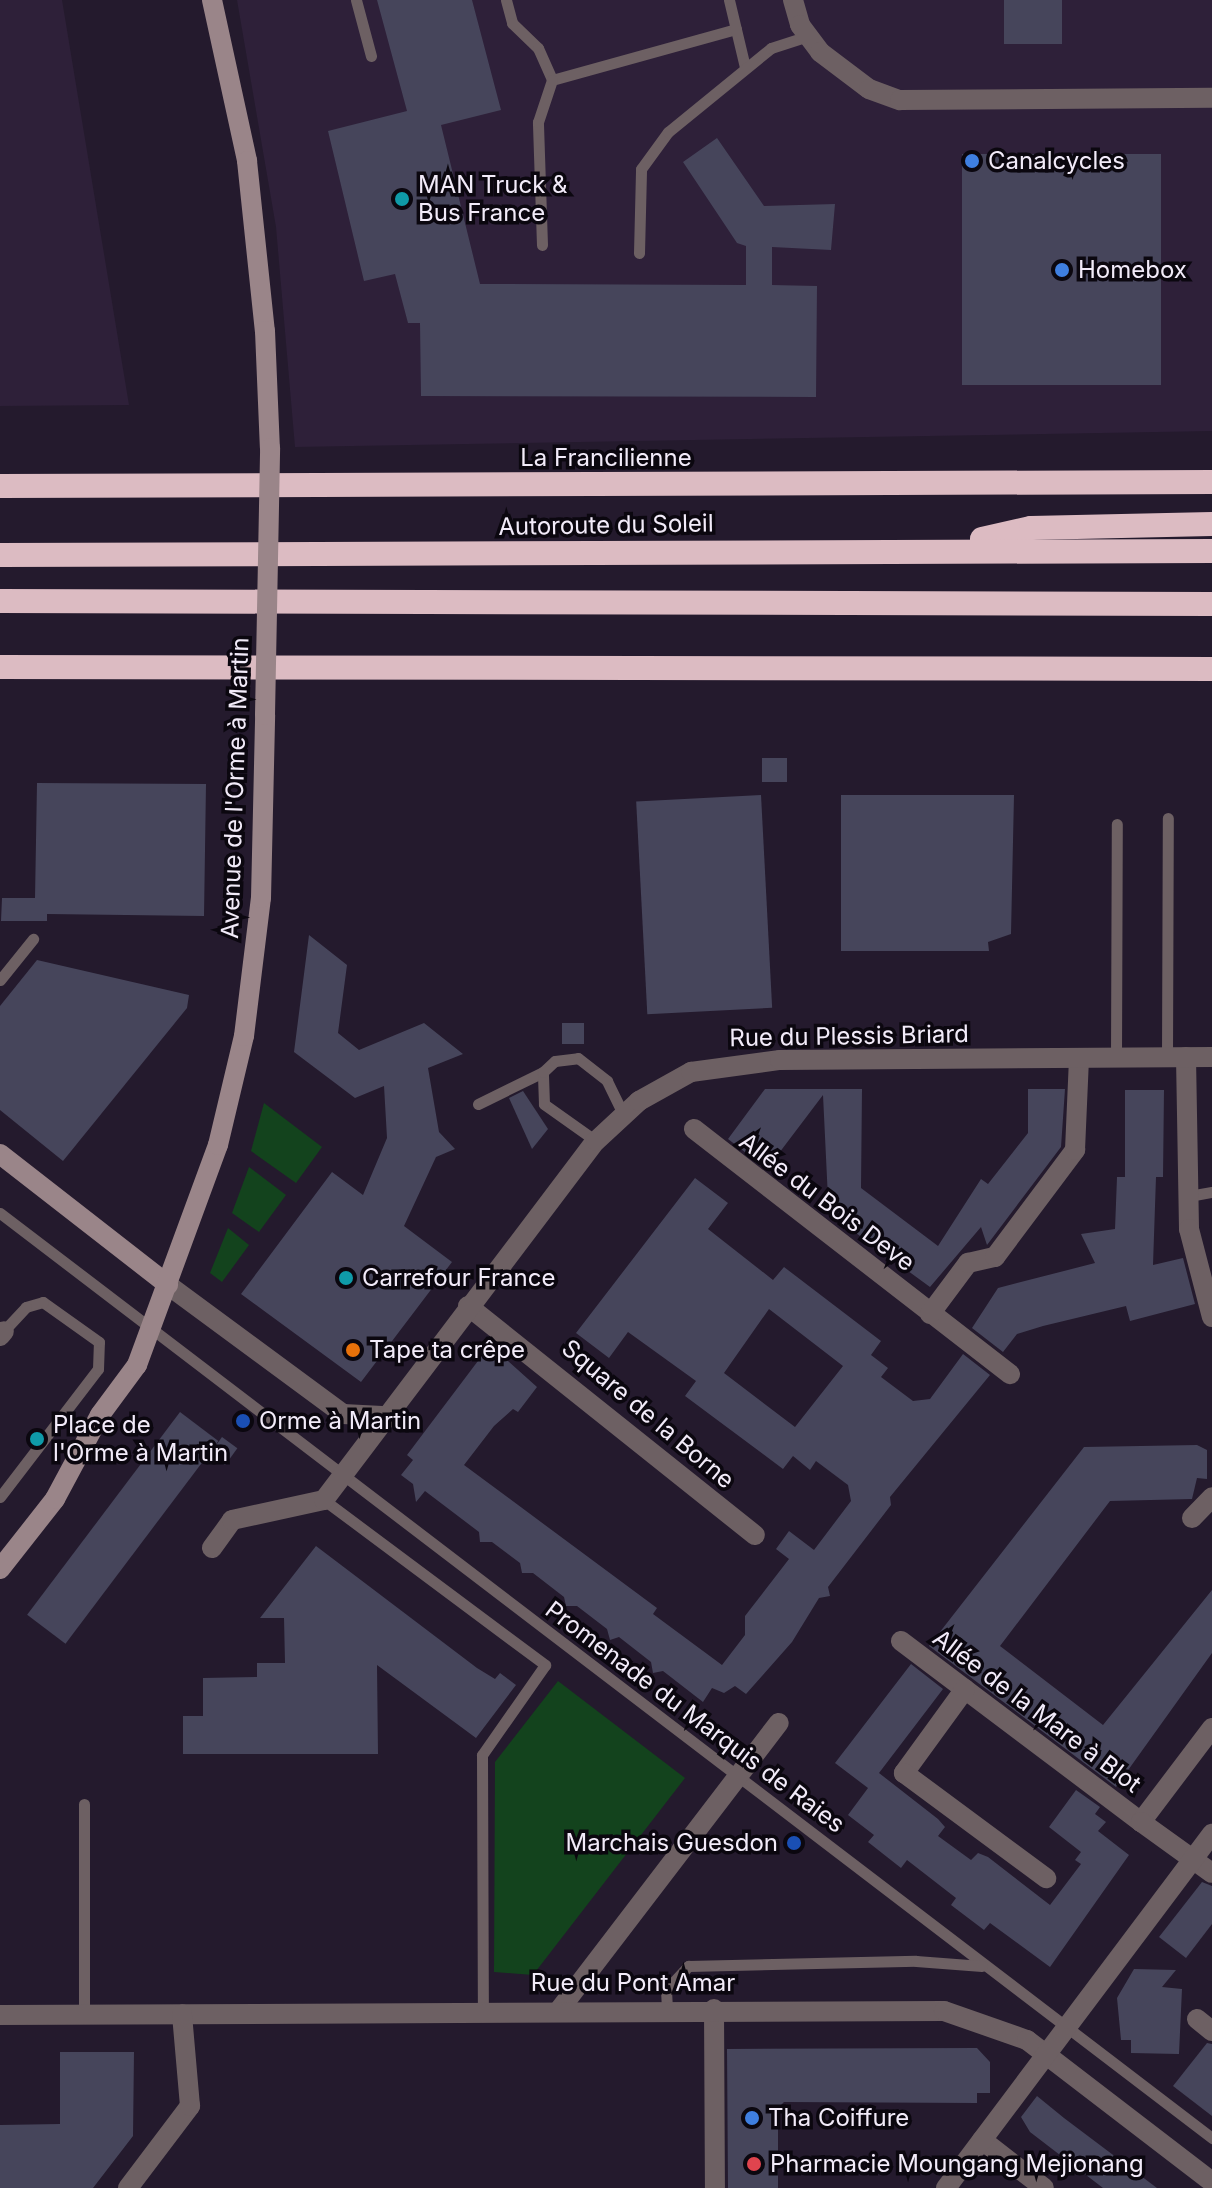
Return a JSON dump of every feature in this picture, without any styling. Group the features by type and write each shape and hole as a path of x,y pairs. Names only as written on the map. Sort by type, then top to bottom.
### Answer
{"highway":[{"name":"La Francilienne","path":"0,486 1212,482"},
{"path":"940,548 1031,528 1212,524"},
{"name":"Autoroute du Soleil","path":"0,555 940,548 1212,551"},
{"path":"0,601 1212,604"},
{"path":"0,667 1212,669"}],"main road":[{"name":"Avenue de l'Orme à Martin","path":"0,1569 55,1499 152,1330 218,1145 244,1036 261,898 270,448 247,161 212,0"},
{"path":"0,1154 168,1285"}],"street":[{"path":"793,0 808,36 845,74 900,100 1212,98"},
{"path":"1177,1057 1189,1229 1212,1317"},
{"name":"Rue du Plessis Briard","path":"324,1500 382,1416 596,1141 623,1114 691,1072 727,1063 1212,1057"},
{"path":"930,1314 968,1263 995,1257 1075,1150 1079,1058"},
{"name":"Allée du Bois Deve","path":"694,1129 1010,1374"},
{"path":"168,1285 343,1414 382,1416"},
{"name":"Square de la Borne","path":"468,1306 755,1535"},
{"path":"1192,1518 1212,1497"},
{"path":"212,1548 232,1520 324,1500"},
{"name":"Allée de la Mare à Blot","path":"901,1641 1194,1859"},
{"path":"965,1689 904,1773 1046,1878"},
{"path":"560,2009 779,1723"},
{"path":"1141,1822 1212,1728"},
{"path":"946,2188 1212,1834"},
{"path":"1194,1859 1212,1873"},
{"name":"Rue du Pont Amar","path":"0,2015 84,2017 560,2009 944,2011 1004,2029 1047,2053 1212,2182"},
{"path":"714,2009 715,2188"},
{"path":"128,2188 190,2106 182,2014"},
{"path":"982,2140 1044,2188"}],"lane":[{"path":"356,0 371,56"},
{"path":"506,0 512,23 538,48 552,80 538,122 542,245"},
{"path":"729,0 745,67"},
{"path":"552,80 736,29"},
{"path":"639,253 641,169 668,132 771,48 808,36"},
{"path":"1168,818 1177,1057"},
{"path":"1116,1058 1117,824"},
{"path":"0,980 33,939"},
{"path":"478,1104 543,1072 555,1061 586,1062 607,1081 623,1114"},
{"path":"543,1072 544,1104 596,1141"},
{"path":"1189,1196 1212,1192"},
{"name":"Promenade du Marquis de Raies","path":"0,1213 1212,2138"},
{"path":"0,1497 98,1369 99,1342 43,1302 26,1307 2,1334"},
{"path":"324,1500 545,1665 482,1755 483,2011"},
{"path":"84,1804 84,2017"},
{"path":"667,2009 673,1976 688,1966 957,1961 986,1966"}],"shaded area":[{"path":"0,0 62,0 129,405 0,406"},
{"path":"237,0 1212,0 1212,431 295,447 276,227"}],"green space":[{"path":"264,1103 322,1147 296,1183 251,1151"},
{"path":"249,1167 286,1195 259,1232 232,1213"},
{"path":"228,1228 249,1245 222,1282 210,1273"},
{"path":"558,1681 685,1778 533,1975 494,1972 495,1762"}],"building":[{"name":"MAN Truck & Bus France","path":"377,0 472,0 501,110 441,125 480,284 746,285 746,246 737,243 683,162 717,138 764,206 835,204 831,250 772,247 772,285 817,286 816,397 421,396 420,323 408,323 395,274 364,281 328,131 407,111"},
{"path":"1004,0 1062,0 1062,44 1004,44"},
{"name":"Homebox","path":"962,154 1161,154 1161,385 962,385"},
{"path":"762,758 787,758 787,782 762,782"},
{"path":"37,783 206,784 204,916 47,914 47,921 1,921 2,898 35,898"},
{"path":"761,795 772,1008 647,1014 636,802"},
{"path":"841,795 1014,795 1011,934 988,942 989,951 841,951"},
{"path":"309,935 347,965 338,1033 359,1050 424,1023 463,1054 428,1068 439,1132 455,1149 436,1157 404,1226 452,1262 361,1382 241,1294 332,1172 363,1195 387,1138 384,1086 355,1098 294,1052"},
{"path":"37,960 189,995 187,1008 63,1161 0,1110 0,1006"},
{"path":"562,1023 584,1023 584,1044 562,1044"},
{"path":"765,1089 862,1089 861,1188 938,1246 981,1179 988,1184 1028,1133 1028,1089 1065,1089 1061,1147 987,1245 981,1227 930,1287 845,1225 852,1217 828,1199 823,1095 767,1169 728,1139"},
{"path":"1125,1090 1164,1090 1163,1177 1156,1177 1153,1265 1183,1258 1195,1304 1130,1321 1126,1306 1043,1326 1017,1334 1003,1352 972,1328 998,1288 1095,1263 1081,1234 1115,1229 1117,1177 1125,1177"},
{"path":"523,1091 548,1129 532,1149 509,1098"},
{"path":"695,1178 728,1203 708,1229 773,1280 784,1267 881,1341 871,1355 888,1368 881,1377 913,1401 930,1399 963,1354 990,1375 890,1497 891,1505 828,1587 830,1596 819,1598 792,1642 746,1694 735,1686 724,1693 712,1688 703,1702 663,1671 653,1673 651,1662 619,1637 610,1640 607,1629 577,1606 566,1606 564,1597 533,1573 522,1573 520,1563 492,1542 480,1542 479,1532 425,1491 416,1502 413,1484 401,1475 413,1460 407,1455 490,1345 537,1387 518,1412 513,1409 494,1426 464,1465 657,1608 653,1614 722,1665 745,1635 745,1616 789,1559 776,1549 789,1531 814,1550 851,1501 848,1485 816,1461 810,1470 793,1456 783,1469 685,1396 696,1381 628,1332 609,1358 576,1333","holes":["769,1309 843,1366 795,1427 724,1373"]},
{"path":"180,1412 218,1441 65,1644 27,1615"},
{"path":"222,1437 237,1448 225,1465 210,1454"},
{"path":"1197,1445 1207,1450 1207,1479 1197,1478 1192,1499 1110,1501 1000,1646 1103,1725 1212,1590 1212,1653 1116,1787 929,1646 1084,1447"},
{"path":"316,1546 477,1668 495,1679 500,1673 516,1685 476,1738 377,1665 378,1754 183,1754 183,1716 203,1716 203,1678 257,1677 257,1663 285,1663 284,1618 260,1618"},
{"path":"911,1664 943,1689 879,1773 938,1819 945,1827 938,1836 971,1860 978,1853 988,1857 1050,1905 1081,1864 1075,1860 1081,1852 1049,1827 1076,1790 1100,1807 1095,1814 1106,1822 1098,1831 1129,1855 1050,1967 990,1923 984,1930 951,1905 956,1898 907,1860 901,1868 868,1842 874,1835 848,1815 868,1788 835,1763"},
{"path":"1202,1882 1212,1886 1212,1924 1186,1958 1159,1937"},
{"path":"1134,1969 1176,1970 1162,1987 1182,1989 1179,2054 1131,2053 1131,2040 1121,2040 1117,1998"},
{"path":"1207,2043 1212,2044 1212,2116 1173,2086"},
{"path":"977,2048 990,2062 990,2093 977,2093 977,2103 784,2102 778,2108 778,2188 728,2188 727,2049"},
{"path":"60,2052 134,2052 133,2136 93,2188 0,2188 0,2125 60,2124"},
{"path":"1037,2096 1157,2188 1103,2188 1030,2132 1021,2117"}],"place":[{"name":"Canalcycles","path":"972,161"},
{"name":"MAN Truck & Bus France","path":"402,199"},
{"name":"Homebox","path":"1062,270"},
{"name":"Carrefour France","path":"346,1278"},
{"name":"Tape ta crêpe","path":"353,1350"},
{"name":"Orme à Martin","path":"243,1421"},
{"name":"Place de l'Orme à Martin","path":"37,1439"},
{"name":"Marchais Guesdon","path":"794,1843"},
{"name":"Tha Coiffure","path":"752,2118"},
{"name":"Pharmacie Moungang Mejionang","path":"754,2164"}]}
